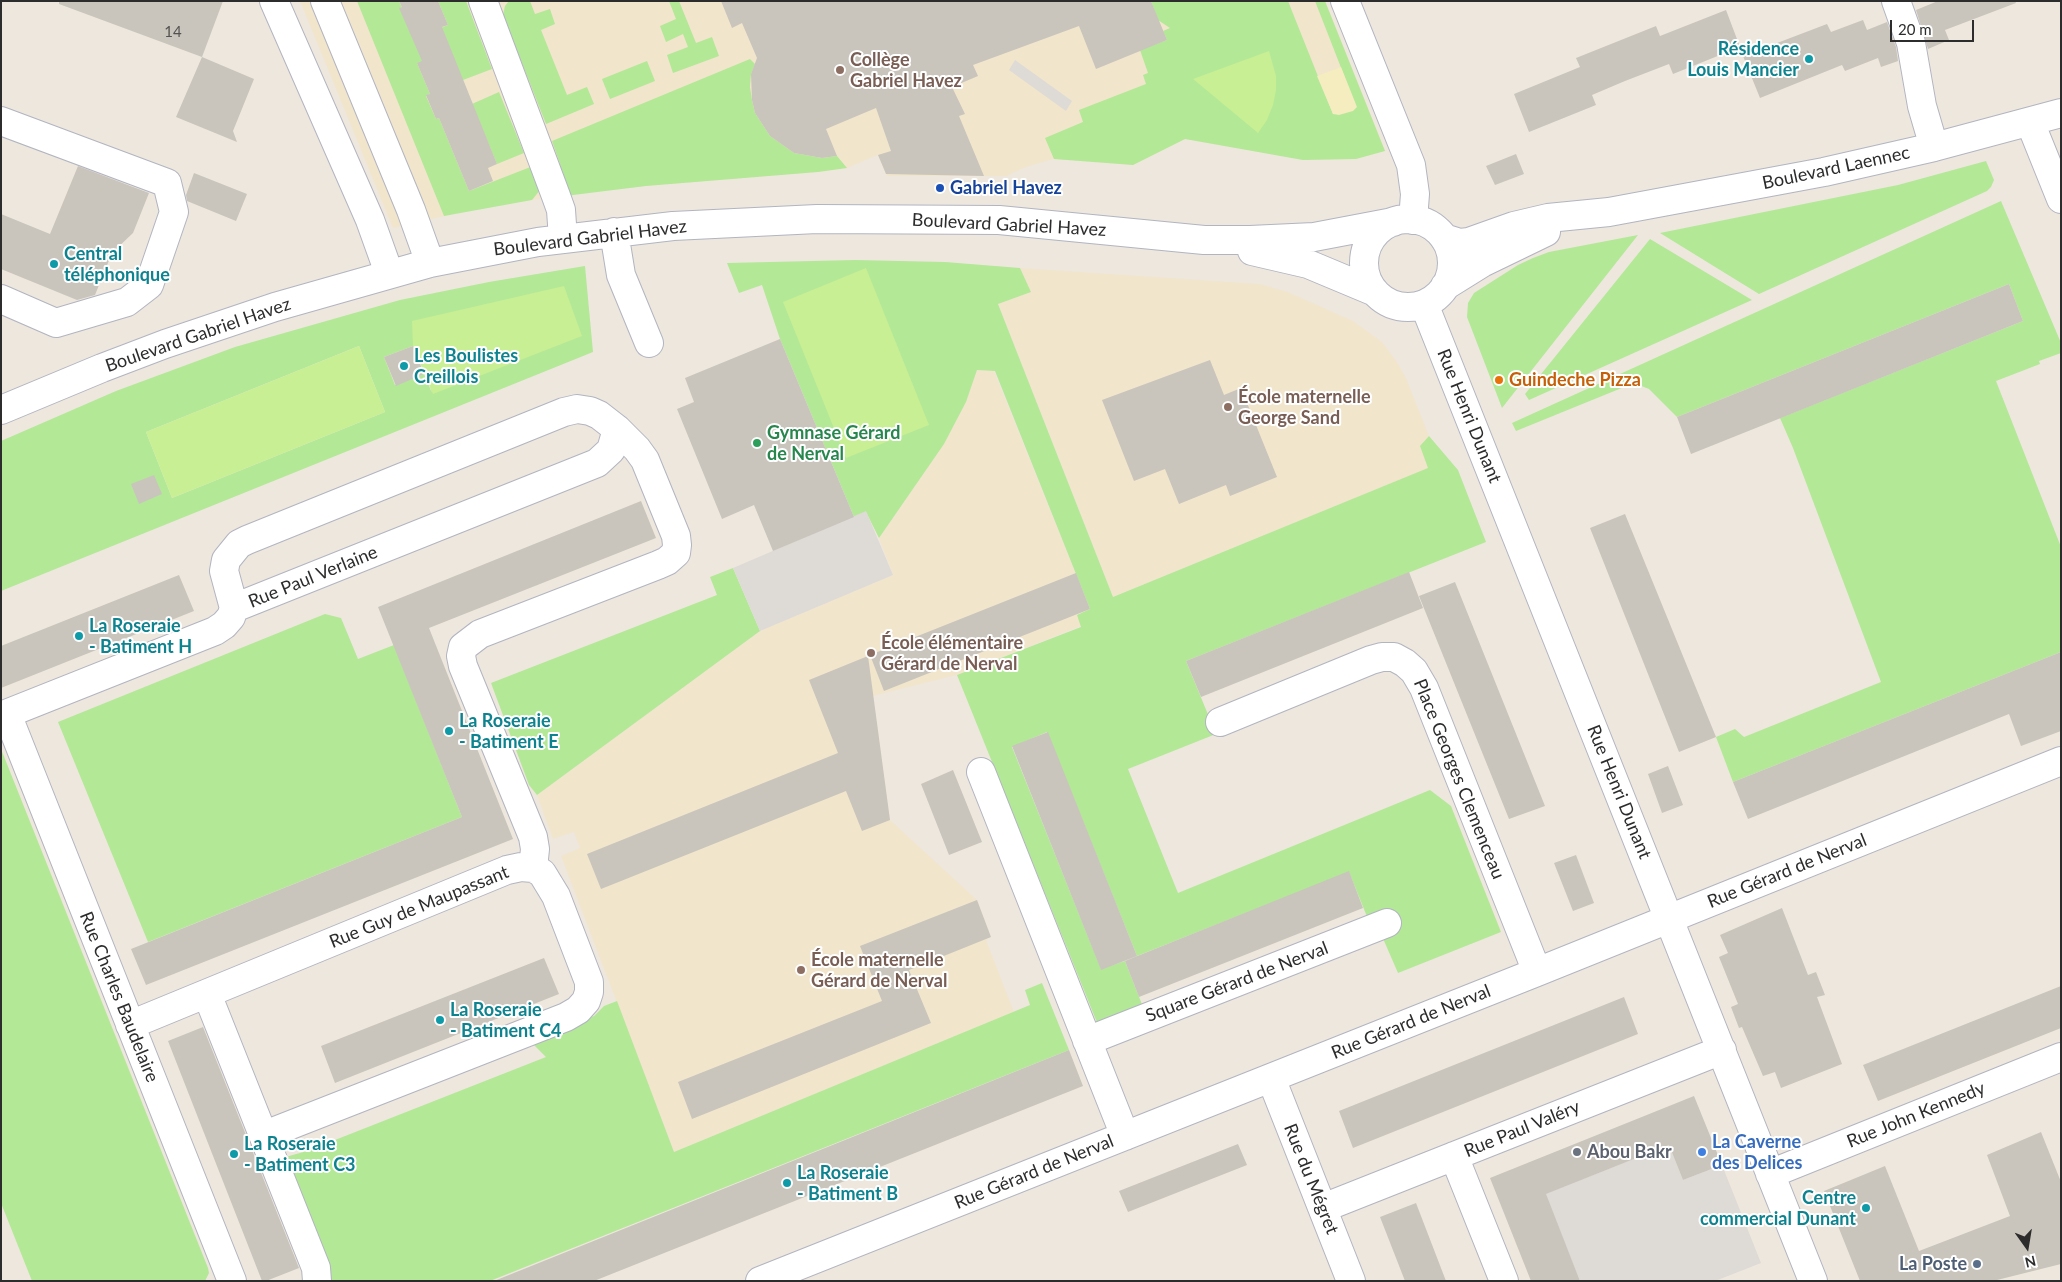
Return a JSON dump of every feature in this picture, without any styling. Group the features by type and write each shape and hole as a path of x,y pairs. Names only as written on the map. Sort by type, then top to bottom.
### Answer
{"street":[{"path":"274,1 370,220 389,273"},
{"path":"325,1 407,201 430,263"},
{"path":"484,1 561,210 563,239"},
{"path":"1345,1 1411,164 1415,194 1403,221"},
{"path":"1896,1 1911,42 1922,106 1934,147"},
{"name":"Boulevard Laennec","path":"1444,238 1460,243 1469,242 1531,221 1609,212 1824,172 1934,147 2061,113"},
{"path":"1,121 167,182 174,212 149,285 127,302 56,323 1,299"},
{"path":"2030,122 2061,199"},
{"name":"Boulevard Laennec","path":"1445,286 1482,263 1522,243 1571,223 1609,212"},
{"name":"Boulevard Gabriel Havez","path":"1,410 76,378 165,344 275,307 389,273 511,246 614,232 748,221 926,218 999,220 1204,240 1297,239 1403,221"},
{"path":"1403,221 1430,225 1444,238 1450,250 1452,262 1450,275 1445,286 1436,296 1424,304 1411,307 1385,300 1375,292 1368,281 1365,268 1367,249 1377,232 1403,221"},
{"path":"614,232 621,275 649,343"},
{"name":"Boulevard Gabriel Havez","path":"1204,240 1308,264 1375,292"},
{"name":"Rue Henri Dunant","path":"1424,304 1813,1281"},
{"name":"Rue Guy de Maupassant","path":"130,1025 507,870 521,867 533,868 535,849 532,837 463,666 461,656 463,647 480,634 668,561 676,553 676,536 645,460 637,449 617,429 599,415 577,409 564,412 239,544 226,560 224,571 234,608"},
{"name":"Rue Paul Verlaine","path":"4,715 214,630 224,625 231,617 234,608 597,463 611,450 617,429"},
{"name":"Place Georges Clemenceau","path":"1220,722 1371,660 1382,657 1394,657 1405,663 1414,671 1424,688 1537,972"},
{"name":"Rue Charles Baudelaire","path":"4,715 232,1281"},
{"name":"Rue Gérard de Nerval","path":"760,1281 2061,761"},
{"path":"981,772 1125,1136"},
{"path":"265,1135 524,1034 566,1017 578,1010 586,1001 589,992 589,982 556,896 542,874 533,868"},
{"name":"Square Gérard de Nerval","path":"1087,1041 1387,923"},
{"path":"207,994 265,1135 316,1268 317,1281"},
{"name":"Rue Paul Valéry","path":"1322,1208 1722,1050"},
{"name":"Rue John Kennedy","path":"1770,1174 2061,1057"},
{"name":"Rue du Mégret","path":"1271,1078 1352,1281"},
{"path":"1454,1156 1504,1281"}],"shaded area":[{"name":"Collège Gabriel Havez","path":"300,1 1325,1 1385,151 1356,159 1303,160 1185,139 1133,165 1054,159 1026,167 1006,176 887,176 878,155 847,168 556,196 466,211 393,228"},
{"path":"1015,60 1072,101 1066,111 1009,70"},
{"name":"École maternelle George Sand","path":"1020,268 1260,284 1288,292 1353,321 1382,342 1406,378 1429,436 1420,446 1429,468 1113,597 998,304 1031,292"},
{"path":"977,370 994,371 1090,609 1077,615 1081,626 957,675 873,696 890,820 977,900 991,937 986,940 1014,1012 674,1152 561,856 580,848 574,832 553,839 537,795 760,631 893,575 879,538 944,444 966,402"},
{"path":"866,511 893,575 760,631 733,568"},
{"path":"1669,1145 1683,1180 1722,1165 1761,1263 1715,1281 1580,1281 1545,1194"}],"green space":[{"path":"357,1 399,1 413,39 448,25 438,1 466,1 492,69 463,80 417,63 430,94 426,96 436,119 439,118 469,191 533,166 540,190 532,200 444,216"},
{"path":"509,1 530,1 535,14 550,9 555,24 541,30 567,95 587,87 594,104 546,124 503,15 505,6"},
{"path":"669,1 679,1 696,43 712,37 719,56 673,73 667,55 688,47 683,34 666,42 660,26 676,19"},
{"path":"1151,1 1288,1 1333,114 1356,106 1315,1 1325,1 1385,151 1356,159 1303,160 1185,139 1133,165 1054,159 1045,138 1083,122 1079,110 1146,84 1143,75 1148,73 1140,50 1167,40 1163,31 1170,28 1158,20"},
{"path":"1269,51 1276,76 1276,90 1267,120 1258,133 1193,79"},
{"path":"750,59 755,64 751,74 750,87 755,113 770,136 794,153 822,158 837,156 847,168 646,186 565,196 560,164 552,141"},
{"path":"647,61 655,81 610,99 602,79"},
{"path":"499,92 524,153 497,164 472,104"},
{"path":"1986,161 1994,180 1987,191 1759,294 1660,233 1898,185"},
{"path":"2001,201 2061,343 2061,353 2039,361 2040,364 1996,381 2061,547 2061,652 1733,782 1716,737 1735,729 1744,737 1881,682 1780,418 2023,321 2009,284 1677,417 1649,389 1634,383 1516,431 1512,423"},
{"path":"1638,235 1502,408 1467,317 1468,303 1474,293 1518,265 1549,252"},
{"path":"1650,239 1752,300 1529,400 1525,394"},
{"path":"855,260 945,262 1020,268 1031,292 998,304 1113,597 1428,468 1420,446 1429,436 1458,470 1486,542 1186,661 1216,734 1128,769 1178,893 1430,790 1451,806 1501,932 1398,973 1378,927 1372,929 1349,872 1137,956 1047,732 1012,747 1101,969 1125,961 1143,1007 1098,1025 957,675 1081,627 1077,615 1090,609 995,371 977,370 966,402 944,444 879,538 866,512 854,517 780,339 762,285 739,293 727,263"},
{"path":"585,266 593,352 1,591 1,441 116,391 235,347 400,300 489,282","holes":["413,321 432,393 424,374 395,385 384,357 413,346","359,346 385,412 172,498 146,432"]},
{"path":"866,268 929,425 846,458 783,302"},
{"path":"564,286 582,336 433,394 413,346 412,321"},
{"path":"359,346 385,412 172,498 146,432"},
{"path":"733,568 760,631 537,795 529,785 491,683 717,595 710,577"},
{"path":"325,614 341,618 358,659 394,645 462,817 148,942 58,722"},
{"path":"1,749 208,1268 209,1273 205,1281 32,1281 1,1203"},
{"path":"1042,983 1069,1050 490,1281 331,1281 282,1158 307,1151 546,1057 531,1042 594,1016 604,1006 617,1001 674,1152 1030,1005 1025,990"}],"sand":[{"path":"1341,67 1357,107 1353,111 1339,115 1333,114 1317,76"}],"building":[{"path":"59,1 223,1 202,57 59,4"},
{"path":"399,1 438,1 448,25 442,27 497,164 488,168 493,181 469,191 439,118 436,119 426,95 430,94 417,63 422,61 399,8 402,7"},
{"path":"721,1 1151,1 1167,40 1096,69 1079,26 973,65 978,76 952,87 965,114 959,116 984,176 886,174 878,155 891,151 876,108 826,129 837,156 822,158 794,153 770,136 755,113 752,100 751,74 757,58 742,23 732,28"},
{"path":"1938,1 2015,1 2016,3 1945,30 1949,40 1928,49 1916,10"},
{"path":"1726,10 1740,47 1673,74 1669,64 1625,81 1592,95 1596,105 1529,132 1514,94 1580,67 1576,58 1656,26 1660,36"},
{"name":"Résidence Louis Mancier","path":"1863,20 1867,30 1887,22 1896,47 1898,61 1881,67 1878,58 1845,71 1842,65 1760,98 1743,56 1827,24 1831,32"},
{"path":"202,57 254,79 233,131 237,142 176,117"},
{"path":"1516,154 1524,174 1495,185 1486,166"},
{"path":"78,166 149,193 133,233 112,253 95,295 77,300 1,269 1,214 50,234"},
{"path":"194,173 247,194 236,221 187,201 186,195"},
{"path":"2009,284 2023,321 1691,454 1677,417"},
{"name":"Gymnase Gérard de Nerval","path":"780,339 854,517 773,551 754,505 722,519 677,409 694,402 685,378"},
{"name":"Les Boulistes Creillois","path":"413,346 424,374 396,386 384,357"},
{"path":"1210,360 1224,395 1241,388 1277,477 1230,496 1226,485 1179,504 1165,469 1134,481 1102,400"},
{"path":"154,475 162,494 139,504 131,484"},
{"name":"La Roseraie - Batiment E","path":"641,501 656,538 429,628 513,839 146,985 131,949 462,817 378,607"},
{"path":"1625,514 1716,737 1679,752 1590,528"},
{"path":"1409,572 1423,608 1201,697 1186,661"},
{"path":"1076,573 1090,609 884,691 870,655"},
{"name":"La Roseraie - Batiment H","path":"179,575 194,611 1,688 1,646"},
{"path":"1455,582 1545,806 1509,819 1419,596"},
{"path":"2061,652 2061,731 2021,746 2009,714 1748,819 1733,782"},
{"path":"868,656 890,820 862,831 846,791 601,889 587,854 838,753 809,680"},
{"path":"1048,732 1137,956 1101,970 1012,746"},
{"path":"1668,766 1683,805 1662,813 1648,774"},
{"path":"953,770 982,842 949,855 921,784"},
{"path":"1576,855 1594,903 1573,911 1554,863"},
{"path":"1349,871 1363,908 1139,997 1125,961"},
{"path":"977,900 991,937 909,970 931,1023 692,1119 678,1082 882,1001 860,946"},
{"path":"1782,908 1808,975 1816,972 1825,995 1817,997 1842,1064 1781,1088 1775,1072 1763,1076 1742,1027 1739,1028 1731,1007 1738,1004 1719,957 1728,953 1720,935"},
{"name":"La Roseraie - Batiment C4","path":"544,958 559,994 335,1083 321,1046"},
{"path":"2061,986 2061,1028 1878,1101 1863,1065"},
{"path":"1624,997 1638,1034 1353,1148 1339,1111"},
{"name":"La Roseraie - Batiment C3","path":"203,1027 299,1268 266,1281 262,1281 168,1041"},
{"name":"La Roseraie - Batiment B","path":"1069,1050 1083,1086 594,1281 494,1281"},
{"path":"1694,1096 1722,1165 1683,1180 1669,1145 1546,1194 1580,1281 1531,1281 1490,1178"},
{"path":"2041,1132 2061,1182 2061,1264 1993,1281 1860,1281 1824,1191 1885,1166 1919,1251 2010,1216 1987,1155"},
{"path":"1238,1144 1247,1165 1128,1212 1119,1191"},
{"path":"1416,1203 1446,1281 1405,1281 1380,1217"}],"place":[{"name":"Résidence Louis Mancier","path":"1809,59"},
{"name":"Collège Gabriel Havez","path":"840,70"},
{"name":"Gabriel Havez","path":"940,188"},
{"name":"Central téléphonique","path":"54,264"},
{"name":"Les Boulistes Creillois","path":"404,366"},
{"name":"Guindeche Pizza","path":"1499,380"},
{"name":"École maternelle George Sand","path":"1228,407"},
{"name":"Gymnase Gérard de Nerval","path":"757,443"},
{"name":"La Roseraie - Batiment H","path":"79,636"},
{"name":"École élémentaire Gérard de Nerval","path":"871,653"},
{"name":"La Roseraie - Batiment E","path":"449,731"},
{"name":"École maternelle Gérard de Nerval","path":"801,970"},
{"name":"La Roseraie - Batiment C4","path":"440,1020"},
{"name":"Abou Bakr","path":"1577,1152"},
{"name":"La Caverne des Delices","path":"1702,1152"},
{"name":"La Roseraie - Batiment C3","path":"234,1154"},
{"name":"La Roseraie - Batiment B","path":"787,1183"},
{"name":"Centre commercial Dunant","path":"1866,1208"},
{"name":"La Poste","path":"1977,1264"}]}
